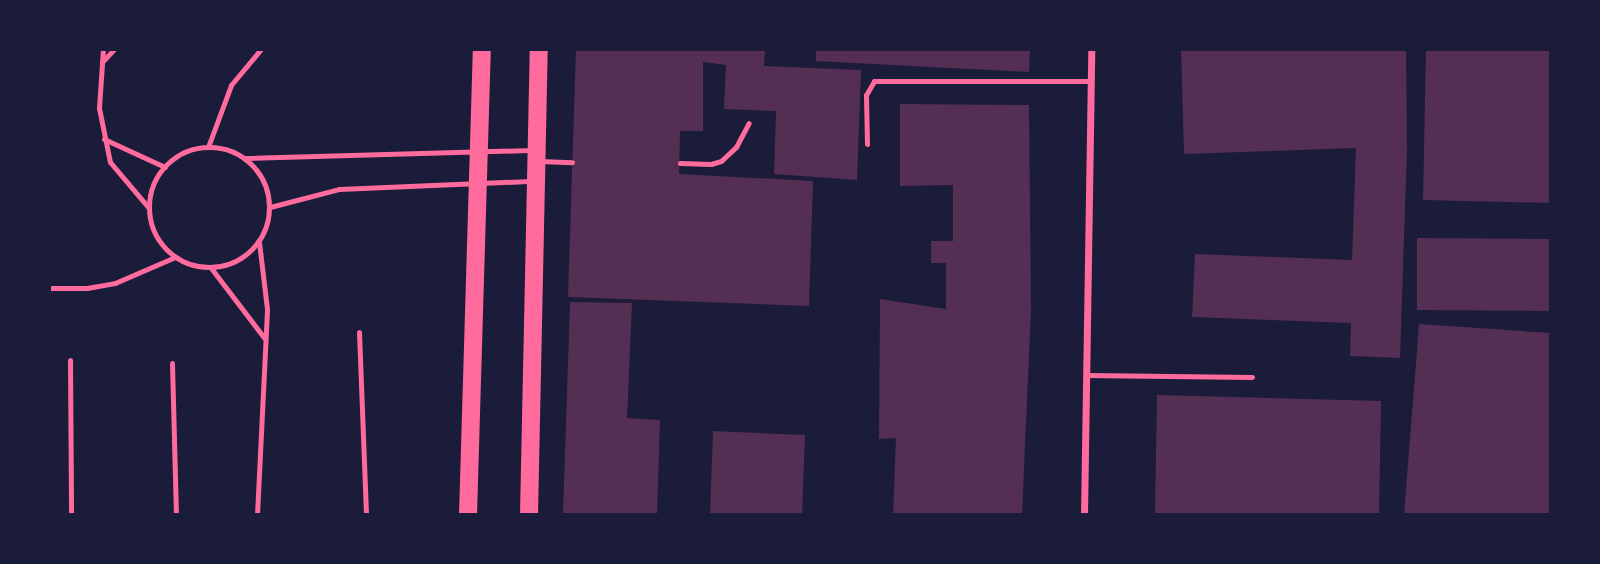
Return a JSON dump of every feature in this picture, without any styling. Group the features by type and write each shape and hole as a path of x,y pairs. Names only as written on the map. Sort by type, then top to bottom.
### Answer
{"main road":[{"path":"468,515 482,49"},
{"path":"529,515 539,49"}],"street":[{"path":"1084,515 1091,49"}],"lane":[{"path":"103,49 99,108 104,139 116,173 149,208"},
{"path":"102,62 114,49"},
{"path":"208,147 231,85 261,49"},
{"path":"867,145 866,95 874,81 1091,81"},
{"path":"680,163 711,164 721,161 736,147 749,123"},
{"path":"104,139 165,167"},
{"path":"208,147 227,150 244,158 258,171 267,188 270,206 268,225 259,242 246,256 229,265 211,268 192,265 175,257 156,236 149,208 151,190 165,167 173,159 190,150 208,147"},
{"path":"244,158 477,151 572,162"},
{"path":"270,206 339,189 536,180"},
{"path":"257,515 267,309 259,242"},
{"path":"49,288 87,288 115,283 175,257"},
{"path":"211,268 265,339"},
{"path":"359,332 366,515"},
{"path":"70,360 71,515"},
{"path":"172,363 176,515"},
{"path":"1086,375 1252,377"}],"building":[{"path":"576,49 765,49 764,66 861,70 857,180 774,174 776,111 724,109 726,65 703,62 703,131 680,131 679,174 813,181 809,306 568,297"},
{"path":"816,49 1030,49 1029,72 816,61"},
{"path":"1181,49 1406,49 1407,150 1400,358 1350,356 1351,323 1192,317 1195,254 1352,260 1356,148 1184,154"},
{"path":"1426,49 1551,49 1551,203 1423,200"},
{"path":"900,104 1029,105 1031,309 1022,515 893,515 896,438 879,439 880,299 946,309 946,263 931,263 931,241 953,241 953,185 900,186"},
{"path":"1417,238 1551,239 1551,311 1417,310"},
{"path":"570,302 632,303 627,418 660,420 657,515 563,515"},
{"path":"1419,324 1551,333 1551,515 1404,515"},
{"path":"1157,395 1381,401 1379,515 1155,515"},
{"path":"713,431 805,435 802,515 710,515"}]}
